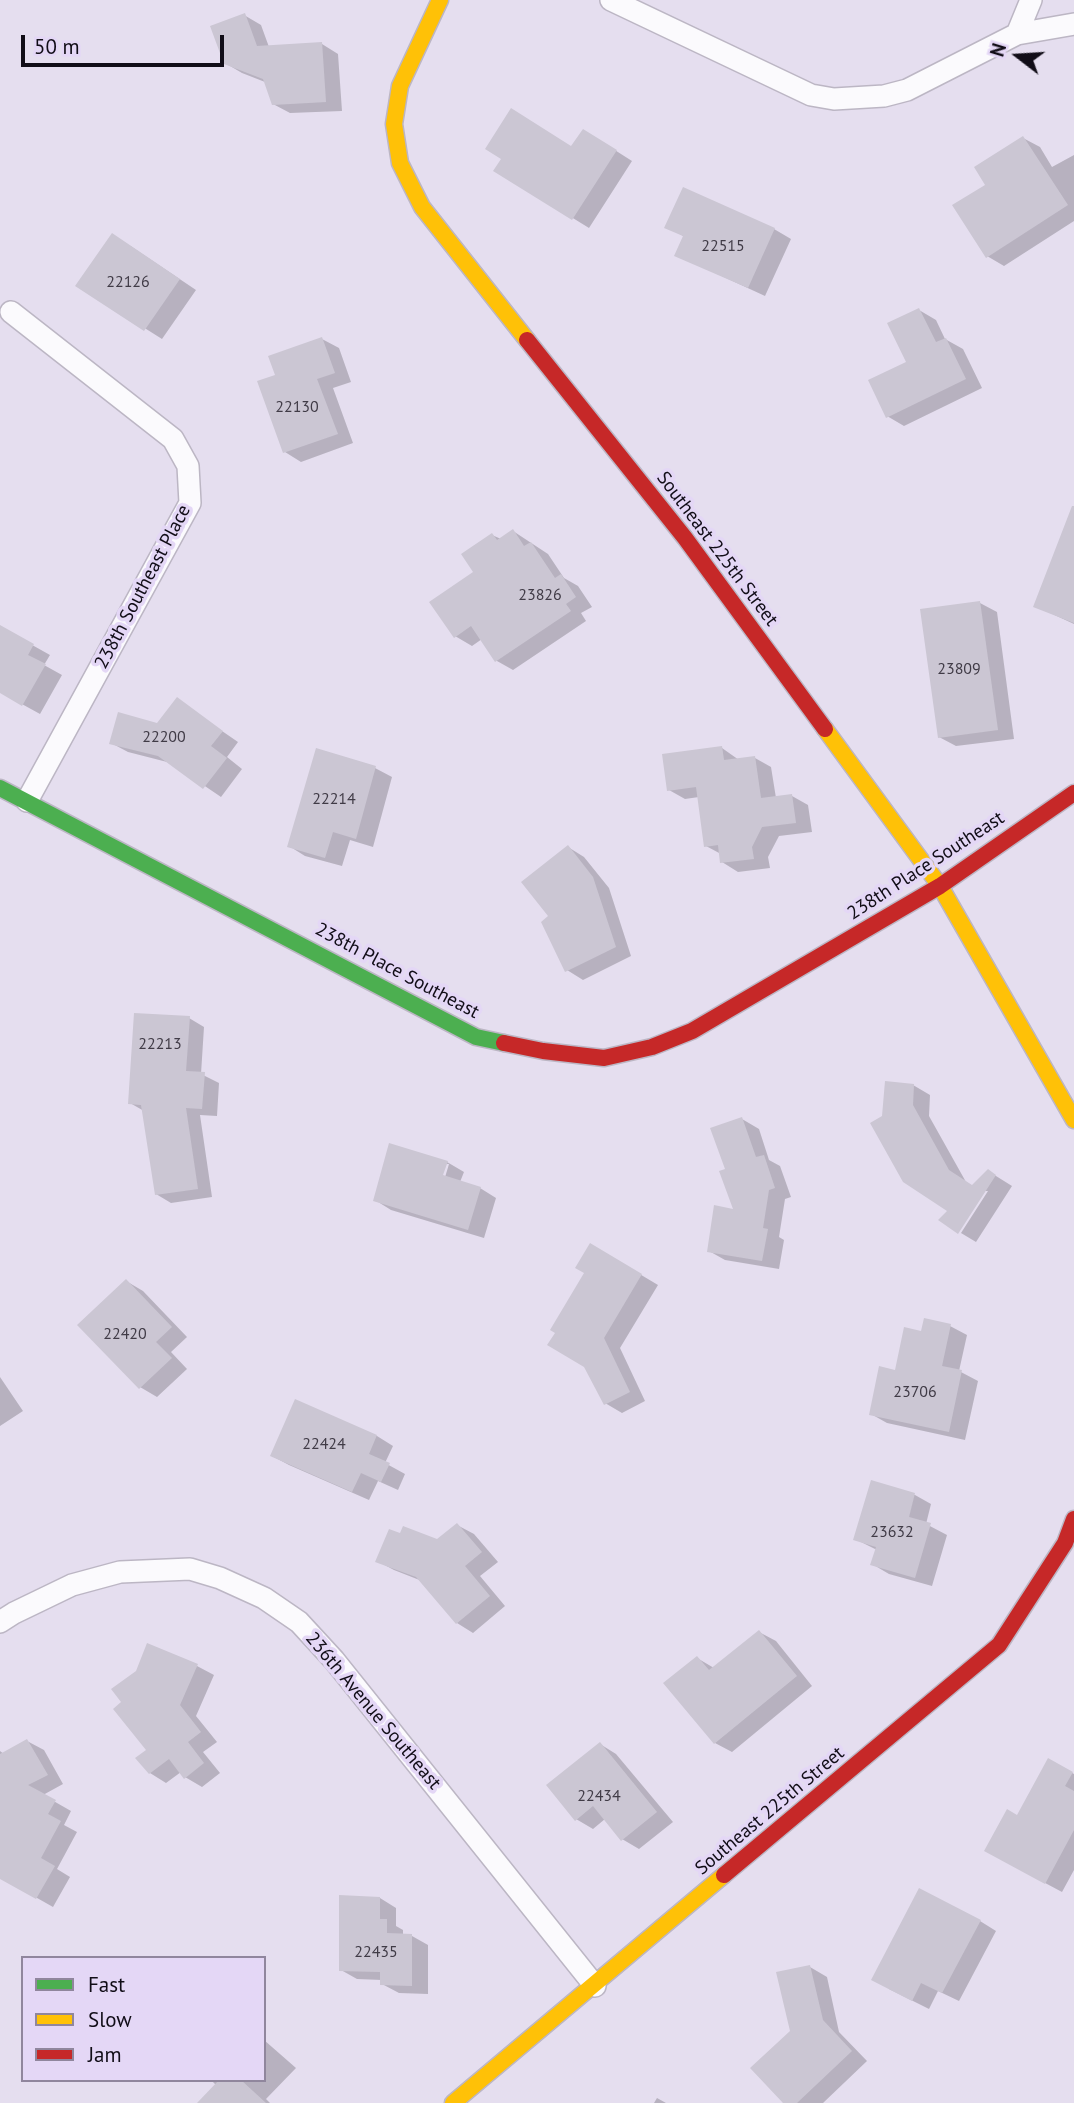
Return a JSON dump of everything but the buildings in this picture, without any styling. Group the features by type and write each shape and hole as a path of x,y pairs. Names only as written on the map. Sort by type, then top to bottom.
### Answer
{"street":[{"name":"Southeast 225th Street","path":"440,0 400,86 394,124 400,163 422,207 685,538 940,886 1074,1120"},
{"path":"611,0 811,95 834,99 884,96 906,90 1017,34 1074,24"},
{"path":"1017,34 1031,0"},
{"name":"238th Southeast Place","path":"10,312 173,439 188,466 190,503 27,801"},
{"name":"238th Place Southeast","path":"0,788 476,1037 543,1051 604,1058 652,1047 692,1031 940,886 1074,793"},
{"name":"Southeast 225th Street","path":"453,2103 999,1645 1065,1542 1074,1519"},
{"name":"236th Avenue Southeast","path":"0,1622 72,1585 120,1572 190,1569 220,1578 264,1598 299,1622 334,1660 595,1986"}],"traffic: fast":[{"path":"0,788 476,1037 504,1043"}],"traffic: slow":[{"path":"440,0 400,86 394,124 400,163 422,207 527,340"},
{"path":"825,729 940,886 1074,1120"},
{"path":"453,2103 724,1875"}],"traffic: jam":[{"path":"527,340 685,538 825,729"},
{"path":"504,1043 543,1051 604,1058 652,1047 692,1031 940,886 1074,793"},
{"path":"724,1875 999,1645 1065,1543 1074,1519"}]}
